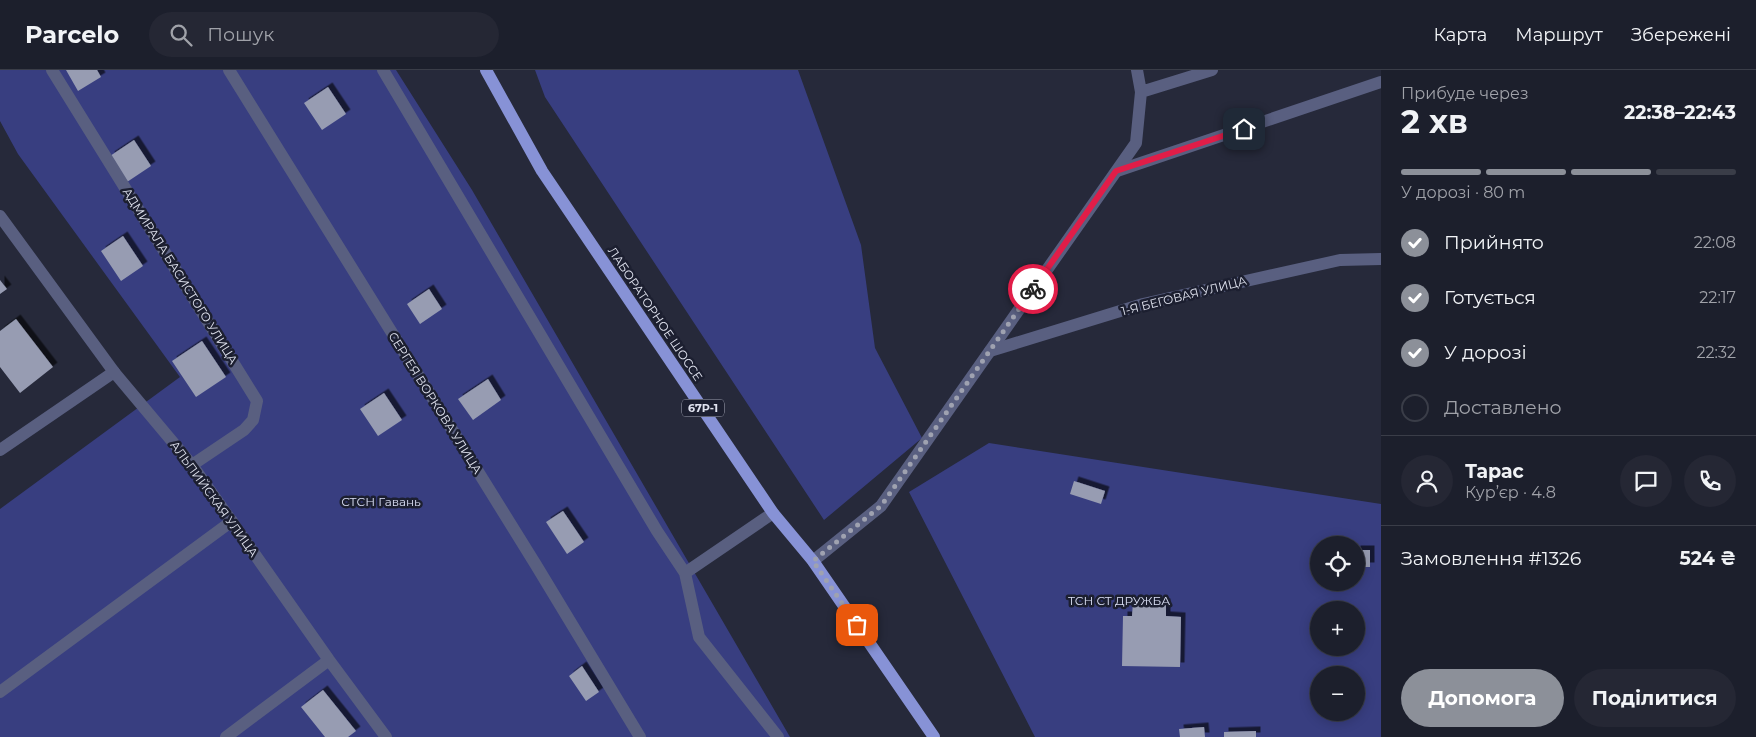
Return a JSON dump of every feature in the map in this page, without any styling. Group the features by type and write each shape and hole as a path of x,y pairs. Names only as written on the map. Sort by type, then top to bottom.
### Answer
{"main road":[{"name":"ЛАБОРАТОРНОЕ ШОССЕ","path":"486,70 542,170 773,513 813,561 934,737"}],"street":[{"name":"АДМИРАЛА БАСИСТОГО УЛИЦА","path":"52,70 257,401 253,420 244,430 192,465"},
{"name":"СЕРГЕЯ ВОРКОВА УЛИЦА","path":"229,70 536,565 640,737"},
{"path":"382,70 657,531 685,573 699,637 778,737"},
{"path":"813,561 881,506 1136,143 1141,92 1137,70"},
{"path":"1141,92 1212,70"},
{"path":"1116,171 1381,82"},
{"name":"АЛЬПИЙСКАЯ УЛИЦА","path":"0,216 114,372 192,465 329,660 386,737"},
{"name":"1-Я БЕГОВАЯ УЛИЦА","path":"990,351 1143,304 1340,260 1381,259"},
{"path":"0,450 114,372"},
{"path":"685,573 773,513"},
{"path":"0,692 232,521"},
{"path":"226,737 329,660"}],"green space":[{"name":"СТСН Гавань","path":"0,70 396,70 472,190 790,737 0,737 0,509 180,377 18,154 0,121"},
{"path":"535,70 798,70 861,245 875,348 922,438 824,520 545,97"},
{"name":"ТСН СТ ДРУЖБА","path":"989,443 1381,504 1381,737 1035,737 909,492"}],"building":[{"path":"66,70 97,70 101,77 78,91"},
{"path":"328,87 346,114 322,130 304,103"},
{"path":"134,140 151,166 127,182 110,156"},
{"path":"123,236 143,266 121,281 101,251"},
{"path":"0,280 7,289 0,294"},
{"path":"429,289 442,309 420,324 407,304"},
{"path":"16,319 53,367 20,393 0,367 0,331"},
{"path":"202,341 226,377 196,397 172,361"},
{"path":"488,379 501,400 473,420 458,399"},
{"path":"384,393 402,420 378,436 360,409"},
{"path":"1074,481 1105,491 1101,504 1070,494"},
{"path":"563,511 584,542 567,554 546,522"},
{"path":"1365,550 1370,550 1370,567 1365,567"},
{"path":"1133,602 1166,603 1166,616 1181,617 1180,667 1122,666 1123,616 1132,616"},
{"path":"582,666 599,692 586,701 569,676"},
{"path":"323,690 356,731 348,737 325,737 301,707"},
{"path":"1204,727 1205,737 1180,737 1179,729"},
{"path":"1256,731 1256,737 1224,737 1224,732"}],"way so far":[{"path":"857,625 813,561 881,506 1033,289"}],"route":[{"path":"1033,289 1116,171 1244,129"}]}
